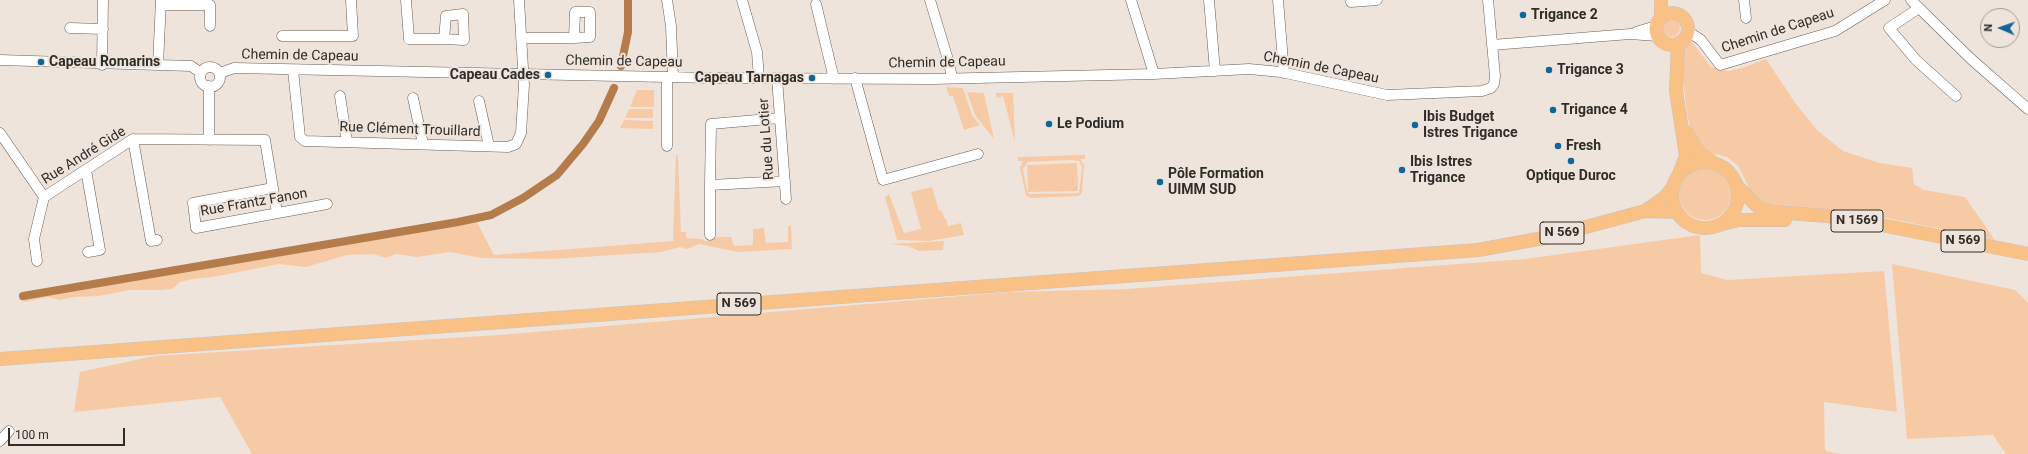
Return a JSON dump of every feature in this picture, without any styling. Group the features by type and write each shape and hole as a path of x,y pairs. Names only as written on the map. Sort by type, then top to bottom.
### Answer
{"main road":[{"path":"1661,0 1662,27 1677,72"},
{"path":"1662,27 1666,0"},
{"path":"1662,27 1681,16 1687,25 1686,36 1678,43 1676,91 1683,128 1686,156 1679,174"},
{"path":"1662,27 1678,43"},
{"path":"1683,128 1699,153 1729,172 1738,187 1759,208 1772,212 1815,216"},
{"name":"N 569","path":"1645,211 1665,197 1672,188 1679,174 1695,163 1714,163"},
{"path":"1722,224 1730,217 1736,208 1738,187"},
{"path":"1672,188 1672,196 1676,212 1683,220 1692,226 1701,228 1712,228 1739,220 1789,220 1815,216"},
{"name":"N 569","path":"0,359 1478,250 1549,236 1645,211 1676,212"},
{"name":"N 1569","path":"1815,216 1841,218 1898,228"},
{"name":"N 569","path":"1898,228 2028,254"}],"street":[{"path":"102,64 104,0"},
{"path":"282,36 353,36 351,0"},
{"path":"406,0 409,39 444,39"},
{"path":"519,0 523,74"},
{"path":"667,0 671,26 667,146"},
{"path":"742,0 757,52 759,78"},
{"path":"930,0 949,62 952,78"},
{"path":"1131,0 1154,74"},
{"path":"1208,0 1215,71"},
{"path":"1278,0 1284,73"},
{"path":"1350,2 1377,0"},
{"path":"1488,0 1492,45 1630,34 1662,27"},
{"path":"1744,0 1746,18"},
{"name":"Chemin de Capeau","path":"1687,30 1701,40 1720,65 1835,31 1885,0"},
{"path":"1911,0 1971,59 2028,109"},
{"path":"158,65 161,3 210,5 210,26"},
{"path":"816,4 834,79"},
{"path":"1919,8 1889,28 1916,60 1956,96"},
{"path":"70,28 103,29"},
{"path":"522,38 574,38"},
{"name":"Chemin de Capeau","path":"220,73 234,68 834,79 1154,74 1249,69 1284,73 1387,95 1482,91 1491,88 1494,84 1495,76 1492,45"},
{"path":"0,60 191,66 201,73"},
{"path":"0,65 19,61"},
{"path":"211,67 220,73 219,82 215,86 209,86 202,82 201,73 205,68 211,67"},
{"name":"Rue Clément Trouillard","path":"293,70 300,137 305,141 508,147 516,144 521,133 523,74"},
{"name":"Rue du Lotier","path":"777,78 786,199"},
{"path":"855,78 883,180 978,154"},
{"path":"209,86 209,140"},
{"path":"340,96 347,142"},
{"path":"413,98 423,144"},
{"path":"479,101 489,146"},
{"path":"710,235 711,124 780,118"},
{"name":"Rue André Gide","path":"1,136 44,197 133,139 265,140 273,188"},
{"path":"133,139 151,241 157,240"},
{"path":"86,170 100,250 88,252"},
{"path":"710,185 784,181"},
{"path":"273,188 277,213"},
{"name":"Rue Frantz Fanon","path":"273,188 193,203 196,228 327,204"},
{"path":"37,261 34,239 44,197"},
{"path":"0,441 9,431"}],"shaded area":[{"path":"1671,19 1677,22 1680,28 1677,34 1671,37 1665,34 1662,28 1665,22"},
{"path":"1688,42 1693,43 1711,67 1720,70 1730,71 1766,59 1796,104 1818,131 1843,151 1880,163 1912,168 1914,184 1924,190 1965,197 1995,240 1876,216 1836,210 1792,209 1765,203 1752,194 1738,166 1727,157 1710,153 1701,146 1692,133 1687,114 1682,69 1682,46"},
{"path":"946,87 963,88 972,115 980,125 964,130 953,96 949,96"},
{"path":"637,90 654,90 654,107 630,107"},
{"path":"967,92 984,93 994,139 975,115"},
{"path":"996,93 1013,93 1015,142 1003,96 997,98"},
{"path":"629,109 653,109 653,118 625,118"},
{"path":"624,120 653,121 653,129 620,128"},
{"path":"676,155 678,155 681,232 686,232 686,238 712,241 715,237 731,237 734,246 753,245 753,229 764,228 766,243 788,242 788,226 791,226 792,249 738,252 699,244 687,249 680,247 662,252 552,259 482,258 450,252 417,257 396,254 386,258 373,254 347,255 306,267 279,264 213,277 193,279 180,282 172,289 129,290 99,296 75,297 59,300 48,297 24,302 19,299 64,293 477,222 494,255 673,241"},
{"path":"1085,155 1085,159 1080,159 1084,165 1082,193 1079,196 1031,198 1026,196 1020,168 1023,161 1018,161 1018,157","holes":["1071,160 1079,161 1082,167 1079,193 1029,194 1023,169 1028,162"]},
{"path":"1077,163 1078,191 1028,192 1027,165"},
{"path":"1700,168 1710,168 1724,175 1731,189 1731,199 1724,213 1710,220 1700,220 1690,216 1683,209 1679,199 1679,189 1683,179 1690,172"},
{"path":"932,187 939,211 941,210 945,219 946,218 948,226 961,223 964,235 929,241 897,240 885,197 889,194 904,233 921,229 911,192"},
{"path":"1700,235 1701,273 1727,280 1884,271 1897,412 1824,402 1825,451 1839,454 252,454 220,397 74,412 80,372 154,356 499,335 1009,292 1127,289 1525,259"},
{"path":"944,241 943,250 919,251 908,246 890,244"},
{"path":"1892,264 2015,290 2028,303 2028,454 2006,454 1993,435 1907,439"}],"waterway":[{"path":"621,66 628,32 628,0"},
{"path":"23,296 458,222 491,215 523,198 557,175 583,144 599,121 614,88"}],"place":[{"name":"Trigance 2","path":"1523,15"},
{"name":"Capeau Romarins","path":"41,62"},
{"name":"Trigance 3","path":"1549,70"},
{"name":"Capeau Cades","path":"548,75"},
{"name":"Capeau Tarnagas","path":"812,78"},
{"name":"Trigance 4","path":"1553,110"},
{"name":"Le Podium","path":"1049,124"},
{"name":"Ibis Budget Istres Trigance","path":"1415,125"},
{"name":"Fresh","path":"1558,146"},
{"name":"Optique Duroc","path":"1571,161"},
{"name":"Ibis Istres Trigance","path":"1402,170"},
{"name":"Pôle Formation UIMM SUD","path":"1160,182"}]}
